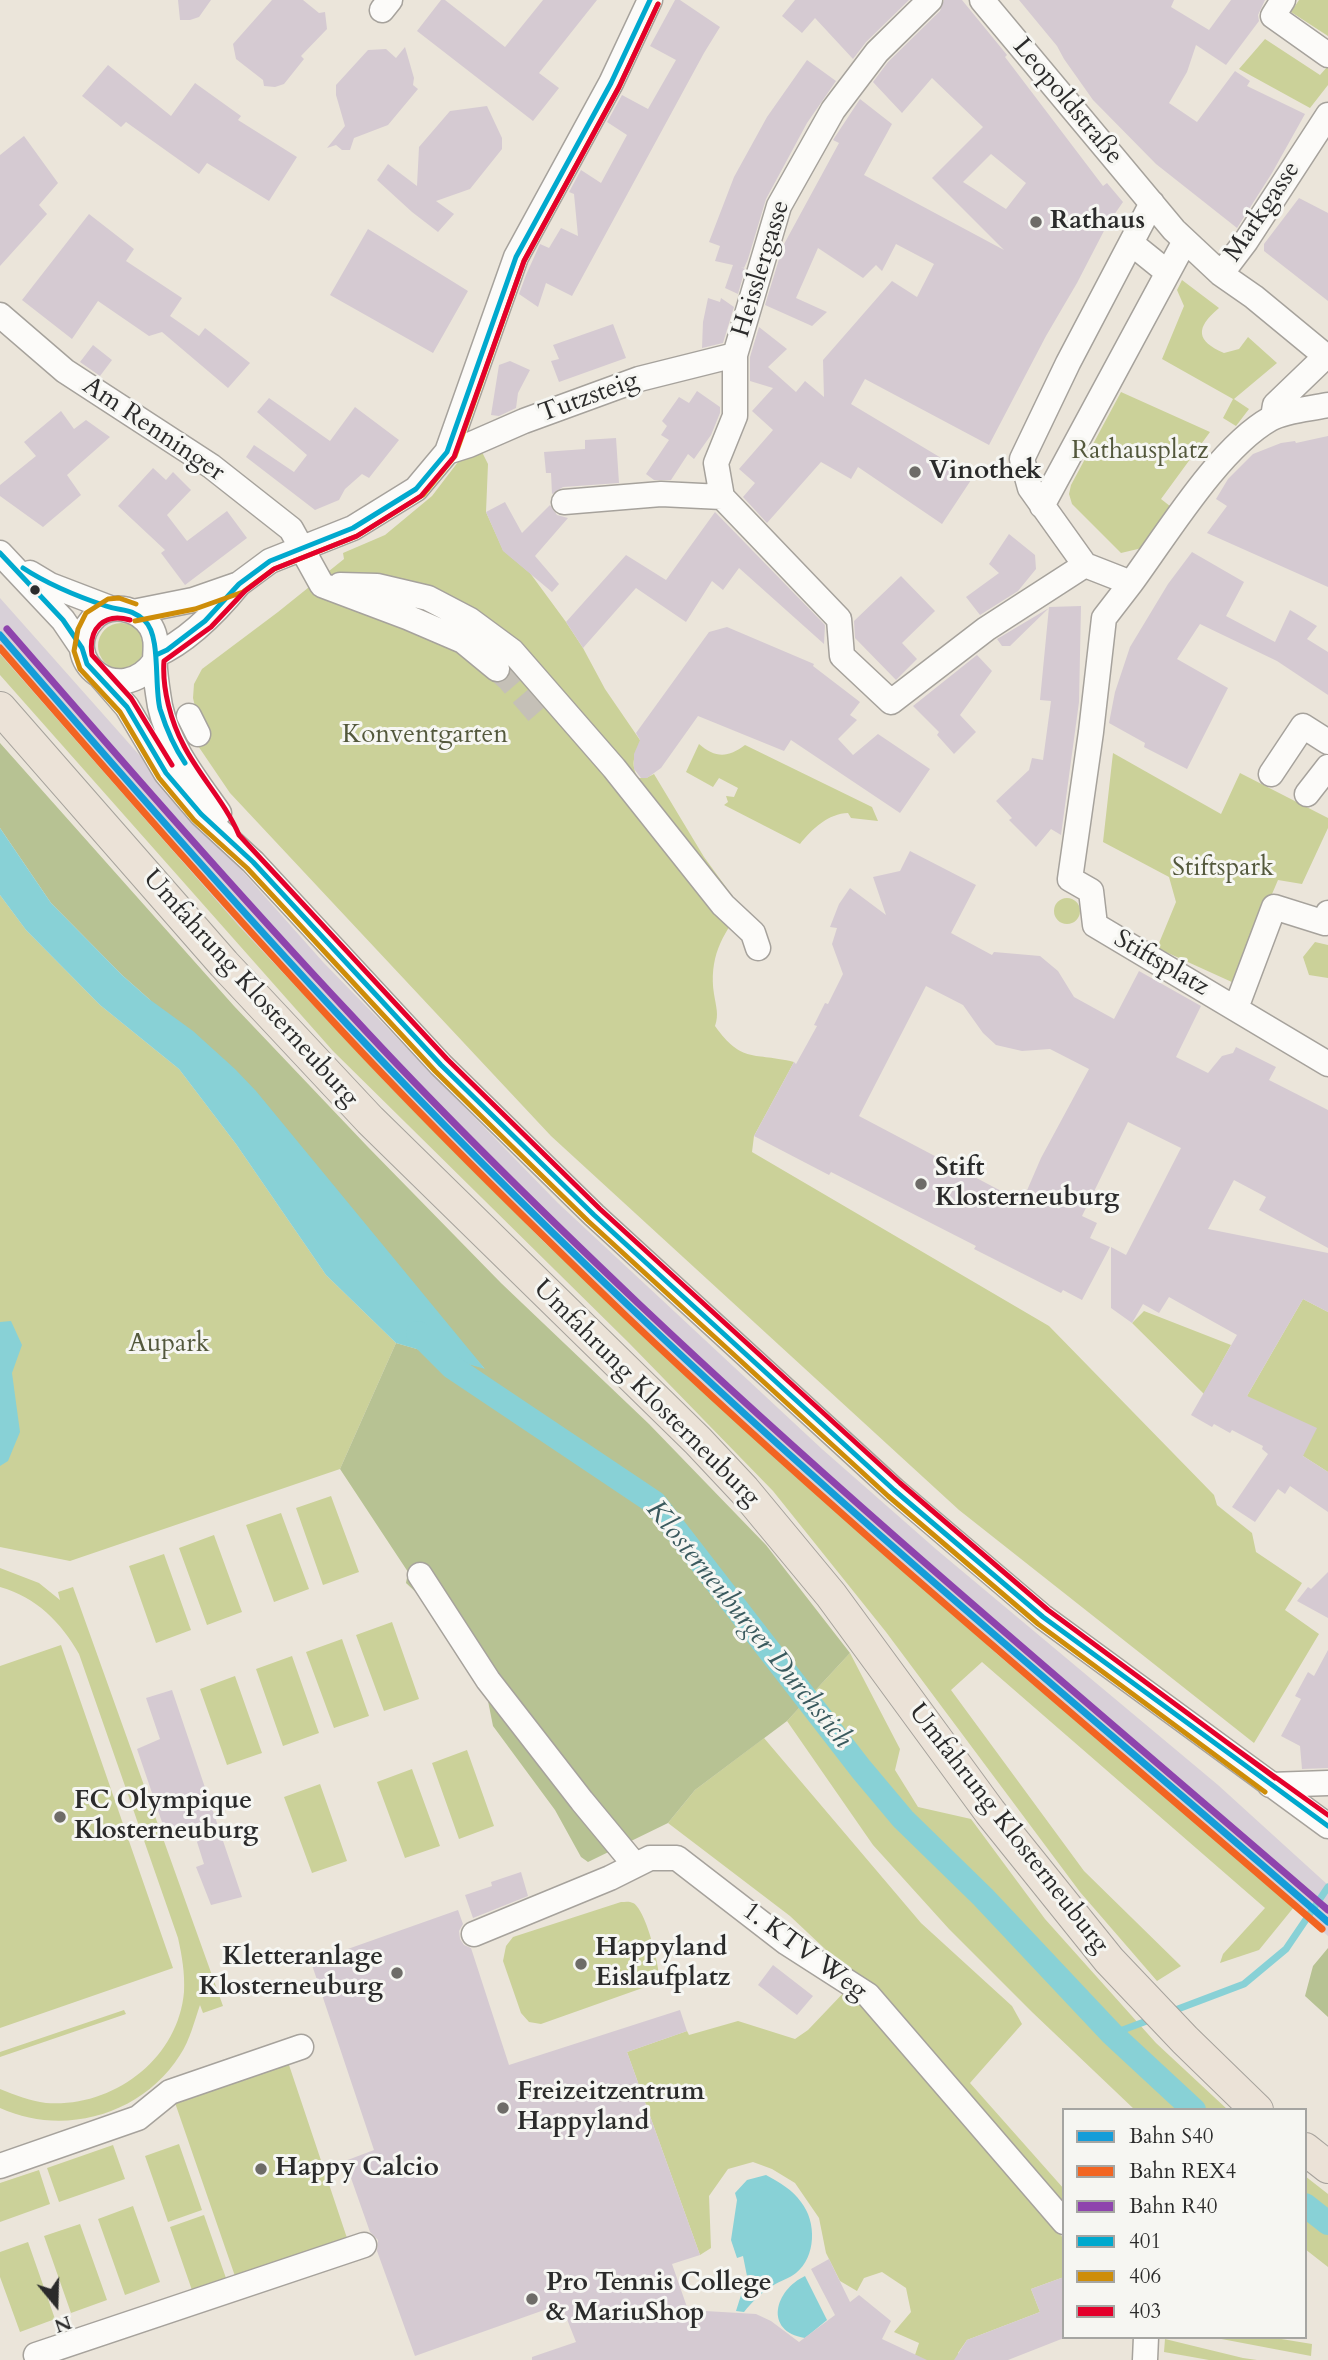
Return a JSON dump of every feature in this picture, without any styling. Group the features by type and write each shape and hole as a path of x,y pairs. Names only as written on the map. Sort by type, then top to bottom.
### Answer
{"main road":[{"name":"Umfahrung Klosterneuburg","path":"0,708 215,954 370,1121 698,1441 744,1490 831,1594 990,1812 1108,1960 1255,2108"},
{"path":"1307,2151 1328,2167"}],"street":[{"path":"100,676 116,682 131,681 145,673 155,658 205,621 239,583 271,561 353,527 416,489 447,452 516,257 611,83 650,0"},
{"name":"Heisslergasse","path":"722,497 716,463 735,416 736,355 779,206 833,110 877,52 930,0"},
{"name":"Leopoldstraße","path":"982,0 1152,203"},
{"path":"1283,0 1273,16 1328,55"},
{"name":"Markgasse","path":"1222,274 1328,115"},
{"path":"1273,418 1275,405 1327,357 1222,274 1185,240 1152,203 1068,363 1022,459 1030,488 1085,565 1131,583 1209,477 1244,437 1273,418 1328,405"},
{"path":"1042,506 1185,240"},
{"path":"1131,243 1167,272"},
{"name":"Am Renninger","path":"0,315 65,371 211,466 291,529 322,585"},
{"name":"Tutzsteig","path":"447,452 639,379 736,355"},
{"path":"564,502 661,494 722,497 839,619 842,656 891,702 986,629 1085,565"},
{"path":"0,553 50,585 142,617 152,628 156,641 160,708 176,750 223,820 231,839"},
{"path":"0,553 54,609 82,648 87,664 127,707 166,773 201,814 231,839 440,1065 555,1178 894,1490 1042,1617 1328,1826"},
{"path":"82,648 91,620 122,610 193,600 239,583"},
{"name":"Stiftsplatz","path":"1131,583 1104,618 1093,720 1070,879 1091,891 1095,925 1328,1064"},
{"path":"322,585 463,641 496,669"},
{"path":"322,585 377,586 428,598 470,620 512,651 614,768 723,905 753,933 758,948"},
{"path":"1271,774 1303,726 1328,742"},
{"path":"1307,794 1328,767"},
{"name":"Stiftsplatz","path":"1236,1008 1274,907 1327,920"},
{"path":"420,1575 488,1680 635,1866"},
{"path":"1270,1786 1328,1783"},
{"name":"1. KTV Weg","path":"474,1934 610,1878 650,1858 677,1858 787,1943 868,1995 1062,2220"},
{"path":"0,2166 138,2118 170,2092 301,2047"},
{"path":"36,2355 365,2245"},
{"path":"1145,2360 1146,2339"}],"shaded area":[{"path":"0,598 323,962 558,1203 822,1449 937,1550 1218,1785 1328,1885 1328,1936 996,1653 545,1243 392,1089 239,926 0,654"}],"green space":[{"path":"1299,0 1328,0 1328,36 1291,12"},
{"path":"1265,39 1320,75 1328,66 1328,85 1310,108 1239,69"},
{"name":"Rathausplatz","path":"1182,280 1219,308 1203,328 1202,334 1208,344 1224,353 1239,349 1248,337 1277,363 1234,399 1249,409 1236,426 1223,418 1233,399 1162,359 1184,306 1177,290"},
{"name":"Rathausplatz","path":"1121,392 1210,432 1161,499 1175,510 1142,548 1121,553 1072,504 1069,494 1071,485"},
{"name":"Konventgarten","path":"481,450 488,464 486,512 503,550 530,573 566,622 605,689 642,743 634,759 638,778 654,774 704,857 742,909 728,929 715,959 715,1026 741,1051 794,1062 754,1136 752,1152 1049,1326 1214,1495 1217,1505 1252,1533 1256,1552 1302,1583 1285,1610 1319,1634 1254,1743 959,1510 551,1136 230,793 192,737 196,711 194,684 202,669 344,559 343,553 385,535 432,496 461,458"},
{"path":"121,623 137,630 144,646 137,662 121,669 105,662 98,646 105,630"},
{"path":"0,654 239,926 392,1089 545,1243 996,1653 1294,1907 1259,1950 1220,1963 1223,1954 1265,1908 982,1662 951,1690 1084,1871 1181,1966 1157,1981 1080,1892 886,1632 773,1491 629,1343 333,1051 0,675"},
{"path":"0,743 234,1006 367,1146 501,1283 649,1424 766,1545 850,1653 787,1721 695,1790 668,1823 588,1862 581,1857 555,1810 493,1726 488,1701 438,1613 406,1583 408,1572 340,1469 396,1343 484,1368 149,999 51,903 0,828"},
{"path":"699,744 722,755 745,745 872,807 878,821 851,818 848,813 834,816 821,823 800,844 724,805 728,802 726,796 734,797 738,788 719,778 713,787 686,772"},
{"name":"Stiftspark","path":"1113,753 1221,814 1240,773 1328,818 1328,828 1302,884 1278,880 1234,983 1157,948 1176,902 1169,877 1103,842"},
{"name":"Aupark","path":"0,895 26,930 100,1005 179,1069 236,1144 326,1275 396,1343 340,1469 70,1561 0,1547"},
{"path":"1067,898 1076,902 1080,911 1076,920 1067,924 1058,920 1054,911 1058,902"},
{"path":"1315,942 1328,945 1328,978 1309,975 1303,957"},
{"path":"1303,1299 1328,1312 1328,1472 1303,1456 1247,1396"},
{"path":"1144,1311 1231,1345 1204,1394 1132,1323"},
{"path":"331,1496 359,1572 323,1585 296,1508"},
{"path":"281,1513 309,1589 274,1602 246,1525"},
{"path":"214,1535 242,1612 207,1625 179,1548"},
{"path":"164,1554 191,1630 156,1643 129,1566"},
{"path":"0,1568 39,1583 60,1600 58,1592 73,1587 223,2006 203,2013 200,2005 180,2055 164,2076 145,2093 100,2115 75,2120 25,2117 0,2108 0,2089 40,2102 71,2102 95,2097 117,2088 137,2075 155,2058 169,2039 179,2016 184,1992 183,1965 178,1938 79,1654 64,1631 46,1612 25,1597 0,1587"},
{"path":"392,1622 419,1699 384,1711 356,1635"},
{"path":"342,1639 369,1716 334,1728 306,1652"},
{"name":"FC Olympique Klosterneuburg","path":"61,1645 173,1968 0,2028 0,1666"},
{"path":"850,1653 900,1749 895,1770 918,1807 971,1819 1045,1919 1156,2043 1226,2108 1133,2108 949,1929 873,1845 787,1721"},
{"path":"292,1656 319,1733 283,1746 256,1669"},
{"path":"235,1676 262,1753 227,1765 200,1689"},
{"path":"764,1738 921,1923 1012,2006 1022,2024 970,2083 1062,2187 1062,2209 858,1980 790,1916 668,1823 695,1790"},
{"path":"467,1750 494,1826 459,1839 432,1763"},
{"path":"412,1769 440,1846 405,1858 377,1782"},
{"path":"320,1784 347,1861 312,1873 284,1797"},
{"name":"Happyland Eislaufplatz","path":"621,1902 633,1903 642,1915 654,1950 659,1979 651,1985 541,2024 529,2022 521,2013 503,1961 506,1946 513,1937"},
{"path":"1328,1948 1328,2017 1305,1996 1313,1966"},
{"path":"848,1988 1062,2237 1062,2278 1031,2289 1040,2312 967,2340 958,2353 960,2360 916,2360 919,2343 894,2332 911,2312 906,2288 882,2272 864,2278 857,2291 840,2281 826,2253 819,2218 795,2183 772,2169 753,2162 728,2169 709,2196 711,2248 700,2255 627,2052 687,2031 689,2035 738,2021 795,2039 808,2030"},
{"path":"124,2010 126,2014 0,2057 0,2052"},
{"name":"Happy Calcio","path":"287,2059 348,2241 236,2279 173,2097"},
{"path":"179,2144 202,2210 168,2222 145,2156"},
{"path":"113,2145 125,2179 59,2202 47,2168"},
{"path":"39,2170 50,2204 0,2222 0,2183"},
{"path":"1307,2178 1328,2194 1328,2267 1307,2251"},
{"path":"133,2206 160,2282 125,2295 98,2219"},
{"path":"204,2215 227,2281 193,2293 170,2227"},
{"path":"80,2224 107,2300 71,2313 44,2236"},
{"path":"28,2242 55,2319 20,2332 0,2277 0,2252"},
{"path":"1165,2339 1257,2360 1209,2360 1164,2352"},
{"path":"1222,2339 1281,2339 1312,2344 1311,2356"}],"water":[{"path":"0,828 51,903 122,975 149,999 193,1031 256,1091 485,1369 396,1343 326,1275 236,1144 179,1069 100,1005 26,930 0,895"},
{"path":"11,1321 22,1345 12,1373 20,1432 8,1461 0,1466 0,1322"},
{"path":"766,2175 790,2190 806,2210 812,2229 811,2249 803,2266 796,2273 764,2292 744,2312 736,2311 747,2276 743,2256 737,2258 731,2240 737,2200 735,2193 747,2180"},
{"path":"805,2276 827,2320 805,2338 792,2334 783,2327 778,2310 786,2291"}],"building":[{"path":"178,0 211,0 199,17 180,20"},
{"path":"272,0 303,0 319,13 325,12 327,29 301,56 304,59 284,84 275,87 264,86 263,80 236,59 233,44"},
{"path":"441,0 445,0 505,47 543,0 597,0 539,73 559,88 533,121 417,31"},
{"path":"675,0 680,0 720,27 572,296 546,283 538,307 519,294 526,275 540,244 549,248 561,228 578,236 574,194 569,192 581,170 601,183 627,135 607,122 622,95 648,109 676,60 650,46"},
{"path":"795,0 909,0 866,42 853,59 815,18 802,33 782,16"},
{"path":"944,0 962,0 1007,55 1005,57 1103,186 1107,183 1123,202 1107,225 989,445 865,379 851,404 973,477 942,524 858,467 851,479 821,462 767,523 743,497 755,483 739,469 773,430 752,411 773,388 750,381 750,357 759,327 787,349 768,367 796,392 805,381 824,397 823,360 892,281 917,297 934,264 896,244 882,271 876,265 863,278 818,248 796,298 827,312 812,326 765,305 783,246 839,143 833,140 860,99 892,124 864,175 1004,250 932,178 983,127 932,78 902,113 873,82 888,62 940,11","holes":["991,154 1026,183 1006,209 963,182"]},
{"path":"1019,0 1174,0 1171,7 1209,30 1231,0 1265,0 1258,15 1259,21 1226,65 1196,45 1187,72 1169,103 1197,122 1235,71 1250,81 1247,86 1305,114 1237,228 1156,164 1093,100 1057,46"},
{"path":"405,47 414,78 413,85 418,89 388,125 354,138 350,150 342,150 336,145 327,148 345,126 336,95 336,85 368,50 386,49 396,58"},
{"path":"807,60 836,81 807,123 766,199 748,259 744,268 741,267 745,269 738,294 725,288 733,265 715,261 720,246 709,242 734,177 767,117"},
{"path":"108,65 171,116 195,83 241,116 238,120 297,157 269,201 207,163 199,174 126,122 121,127 82,96"},
{"path":"487,106 502,138 502,149 470,189 436,201 454,214 438,232 377,180 388,164 417,186 419,147 450,111"},
{"path":"24,136 58,183 39,205 47,214 0,266 0,155"},
{"path":"1299,198 1328,213 1328,301 1264,251 1264,244"},
{"path":"89,214 134,249 126,261 182,298 170,316 199,336 205,328 250,363 228,388 162,332 149,336 98,301 72,339 22,300"},
{"path":"368,229 468,291 433,353 330,295"},
{"path":"708,298 720,302 721,298 734,307 723,343 702,348 703,322"},
{"path":"613,324 626,358 559,382 551,361 559,359 553,345"},
{"path":"93,345 112,360 100,376 80,362"},
{"path":"510,361 530,370 518,393 516,408 499,416 491,415 499,365"},
{"path":"697,391 720,407 711,435 694,459 688,454 671,480 654,480 646,474 669,440 661,435 667,426 662,421 679,397 689,403"},
{"path":"269,398 330,441 355,407 399,440 369,478 362,474 345,489 339,500 315,510 246,457 254,445 294,472 307,455 257,412"},
{"path":"61,411 74,429 86,420 110,437 67,475 81,495 43,527 0,496 0,485 36,456 24,442"},
{"path":"1328,436 1328,587 1207,533 1227,506 1216,499 1228,479 1253,454 1281,443 1296,443"},
{"path":"616,438 619,483 563,487 552,494 551,473 546,473 544,452 585,449 585,440"},
{"path":"153,468 166,480 173,472 191,490 167,515 187,541 227,511 247,538 185,585 161,553 165,550 118,506"},
{"path":"505,502 522,533 550,505 557,515 568,518 535,556 559,584 552,592 503,551 486,512"},
{"path":"715,512 825,625 824,644 739,568 723,590 712,581 686,622 636,588 583,648 566,622 626,555 666,580"},
{"path":"1009,534 1035,555 1036,569 1018,591 980,615 966,597 999,573 989,564"},
{"path":"1192,552 1244,582 1226,616 1275,642 1290,610 1317,626 1307,639 1328,652 1328,695 1277,661 1200,624 1177,659 1228,688 1187,769 1144,747 1145,743 1109,723 1115,692 1130,647 1168,584"},
{"path":"901,576 935,611 902,643 917,659 896,680 855,638 854,621"},
{"path":"1081,606 1079,702 1061,835 1051,829 1036,847 1009,820 1012,818 996,801 1029,770 1032,758 1043,760 1051,701 1040,700 1049,607"},
{"path":"1049,608 1010,646 1002,646 997,639"},
{"path":"727,627 814,664 813,666 860,702 850,715 857,720 838,739 853,755 878,734 930,769 900,813 791,740 784,751 698,716 661,768 647,778 641,778 634,769 634,754 640,740 636,733 709,632"},
{"path":"977,655 992,671 960,715 976,732 954,754 937,735 939,732 913,706"},
{"name":"Stift Klosterneuburg","path":"910,851 976,885 951,933 992,955 994,952 1040,956 1058,971 1074,997 1114,1019 1139,971 1201,1006 1176,1057 1208,1073 1222,1056 1233,1053 1236,1047 1276,1067 1269,1080 1328,1110 1328,1248 1259,1210 1266,1197 1234,1180 1208,1229 1328,1253 1328,1312 1303,1299 1247,1396 1317,1428 1303,1456 1328,1472 1328,1512 1290,1486 1285,1494 1278,1489 1255,1522 1232,1507 1268,1454 1262,1449 1263,1446 1232,1430 1230,1433 1214,1424 1212,1427 1191,1415 1237,1335 1169,1297 1159,1313 1143,1304 1132,1323 1111,1308 1111,1247 1126,1255 1181,1148 1128,1122 1082,1216 1097,1223 1090,1238 1110,1247 1082,1300 1063,1290 1061,1293 974,1249 976,1246 754,1136 817,1026 814,1025 843,974 832,944 837,928 830,927 839,904 850,888 886,915 873,877 900,871","holes":["926,986 963,1005 983,1033 996,1045 1022,1051 1050,1049 1089,1069 1041,1158 1022,1202 859,1116"]},
{"path":"1328,1572 1328,1618 1297,1601 1308,1587 1311,1589"},
{"path":"1328,1650 1328,1768 1302,1769 1300,1746 1281,1736 1301,1699 1295,1696 1308,1672 1314,1676"},
{"path":"172,1690 242,1897 211,1905 196,1867 204,1864 191,1823 165,1831 137,1749 160,1739 146,1698"},
{"path":"521,1872 528,1896 473,1918 465,1895 492,1886 491,1882"},
{"name":"Freizeitzentrum Happyland","path":"458,1910 463,1924 459,1931 460,1939 464,1945 471,1948 509,2065 680,2010 687,2031 627,2052 700,2255 672,2264 688,2310 756,2314 771,2321 799,2342 835,2315 811,2269 829,2259 850,2302 859,2295 891,2321 882,2339 927,2360 532,2360 532,2357 576,2342 561,2304 415,2356 377,2251 378,2240 370,2232 345,2161 374,2150 311,1962"},
{"path":"773,1965 813,1996 797,2015 758,1985"},
{"path":"1062,2278 1062,2339 1008,2360 954,2360 967,2340 1040,2312 1031,2289"}],"waterway":[{"name":"Klosterneuburger Durchstich","path":"418,1333 452,1367 655,1503 861,1769 903,1819 983,1897 1112,2034 1192,2108"},
{"path":"1170,2012 1244,1984 1286,1949 1328,1887"},
{"path":"1112,2034 1152,2019"},
{"name":"Klosterneuburger Durchstich","path":"1307,2207 1328,2223"}],"tunnel":[{"path":"497,669 541,717"}],"rail line":[{"name":"R40","path":"7,629 308,969 493,1163 566,1234 809,1460 1328,1910"},
{"name":"S40","path":"0,635 172,831 347,1024 558,1238 801,1465 1328,1922"},
{"name":"REX4","path":"0,648 210,887 339,1028 445,1139 590,1282 884,1551 1322,1929"}],"transit line":[{"name":"401","path":"156,655 167,650 205,621 239,584 270,561 353,528 416,489 447,452 516,257 611,83 650,0"},
{"name":"406","path":"135,621 195,609 243,592 274,569 357,536 423,495 455,456 524,261 619,87 658,4"},
{"name":"403","path":"658,4 619,87 524,261 454,457 421,496 357,536 274,569 245,591 211,627 164,661 166,694 175,727 190,757 239,835 447,1059 600,1209 900,1483 1048,1610 1275,1778"},
{"name":"401","path":"0,553 63,620 82,648 87,664 127,707 166,773 201,814 253,862 441,1065 594,1215 894,1490 1043,1617 1328,1826"},
{"name":"401","path":"23,568 63,590 130,612 145,621 150,628 155,649 160,709 185,763"},
{"name":"406","path":"136,604 119,598 108,599 86,613 78,629 74,651 80,669 120,712 159,778 194,820 247,868 435,1071 588,1221 888,1496 1038,1624 1265,1792"},
{"name":"403","path":"130,620 113,618 100,625 93,637 92,655 131,698 172,765"},
{"name":"403","path":"1225,1741 1328,1815"}],"place":[{"name":"Rathaus","path":"1036,222"},
{"name":"Vinothek","path":"915,472"},
{"name":"Stift Klosterneuburg","path":"921,1184"},
{"name":"FC Olympique Klosterneuburg","path":"60,1817"},
{"name":"Happyland Eislaufplatz","path":"581,1964"},
{"name":"Kletteranlage Klosterneuburg","path":"397,1973"},
{"name":"Freizeitzentrum Happyland","path":"503,2108"},
{"name":"Happy Calcio","path":"261,2169"},
{"name":"Pro Tennis College & MariuShop","path":"532,2299"}]}
